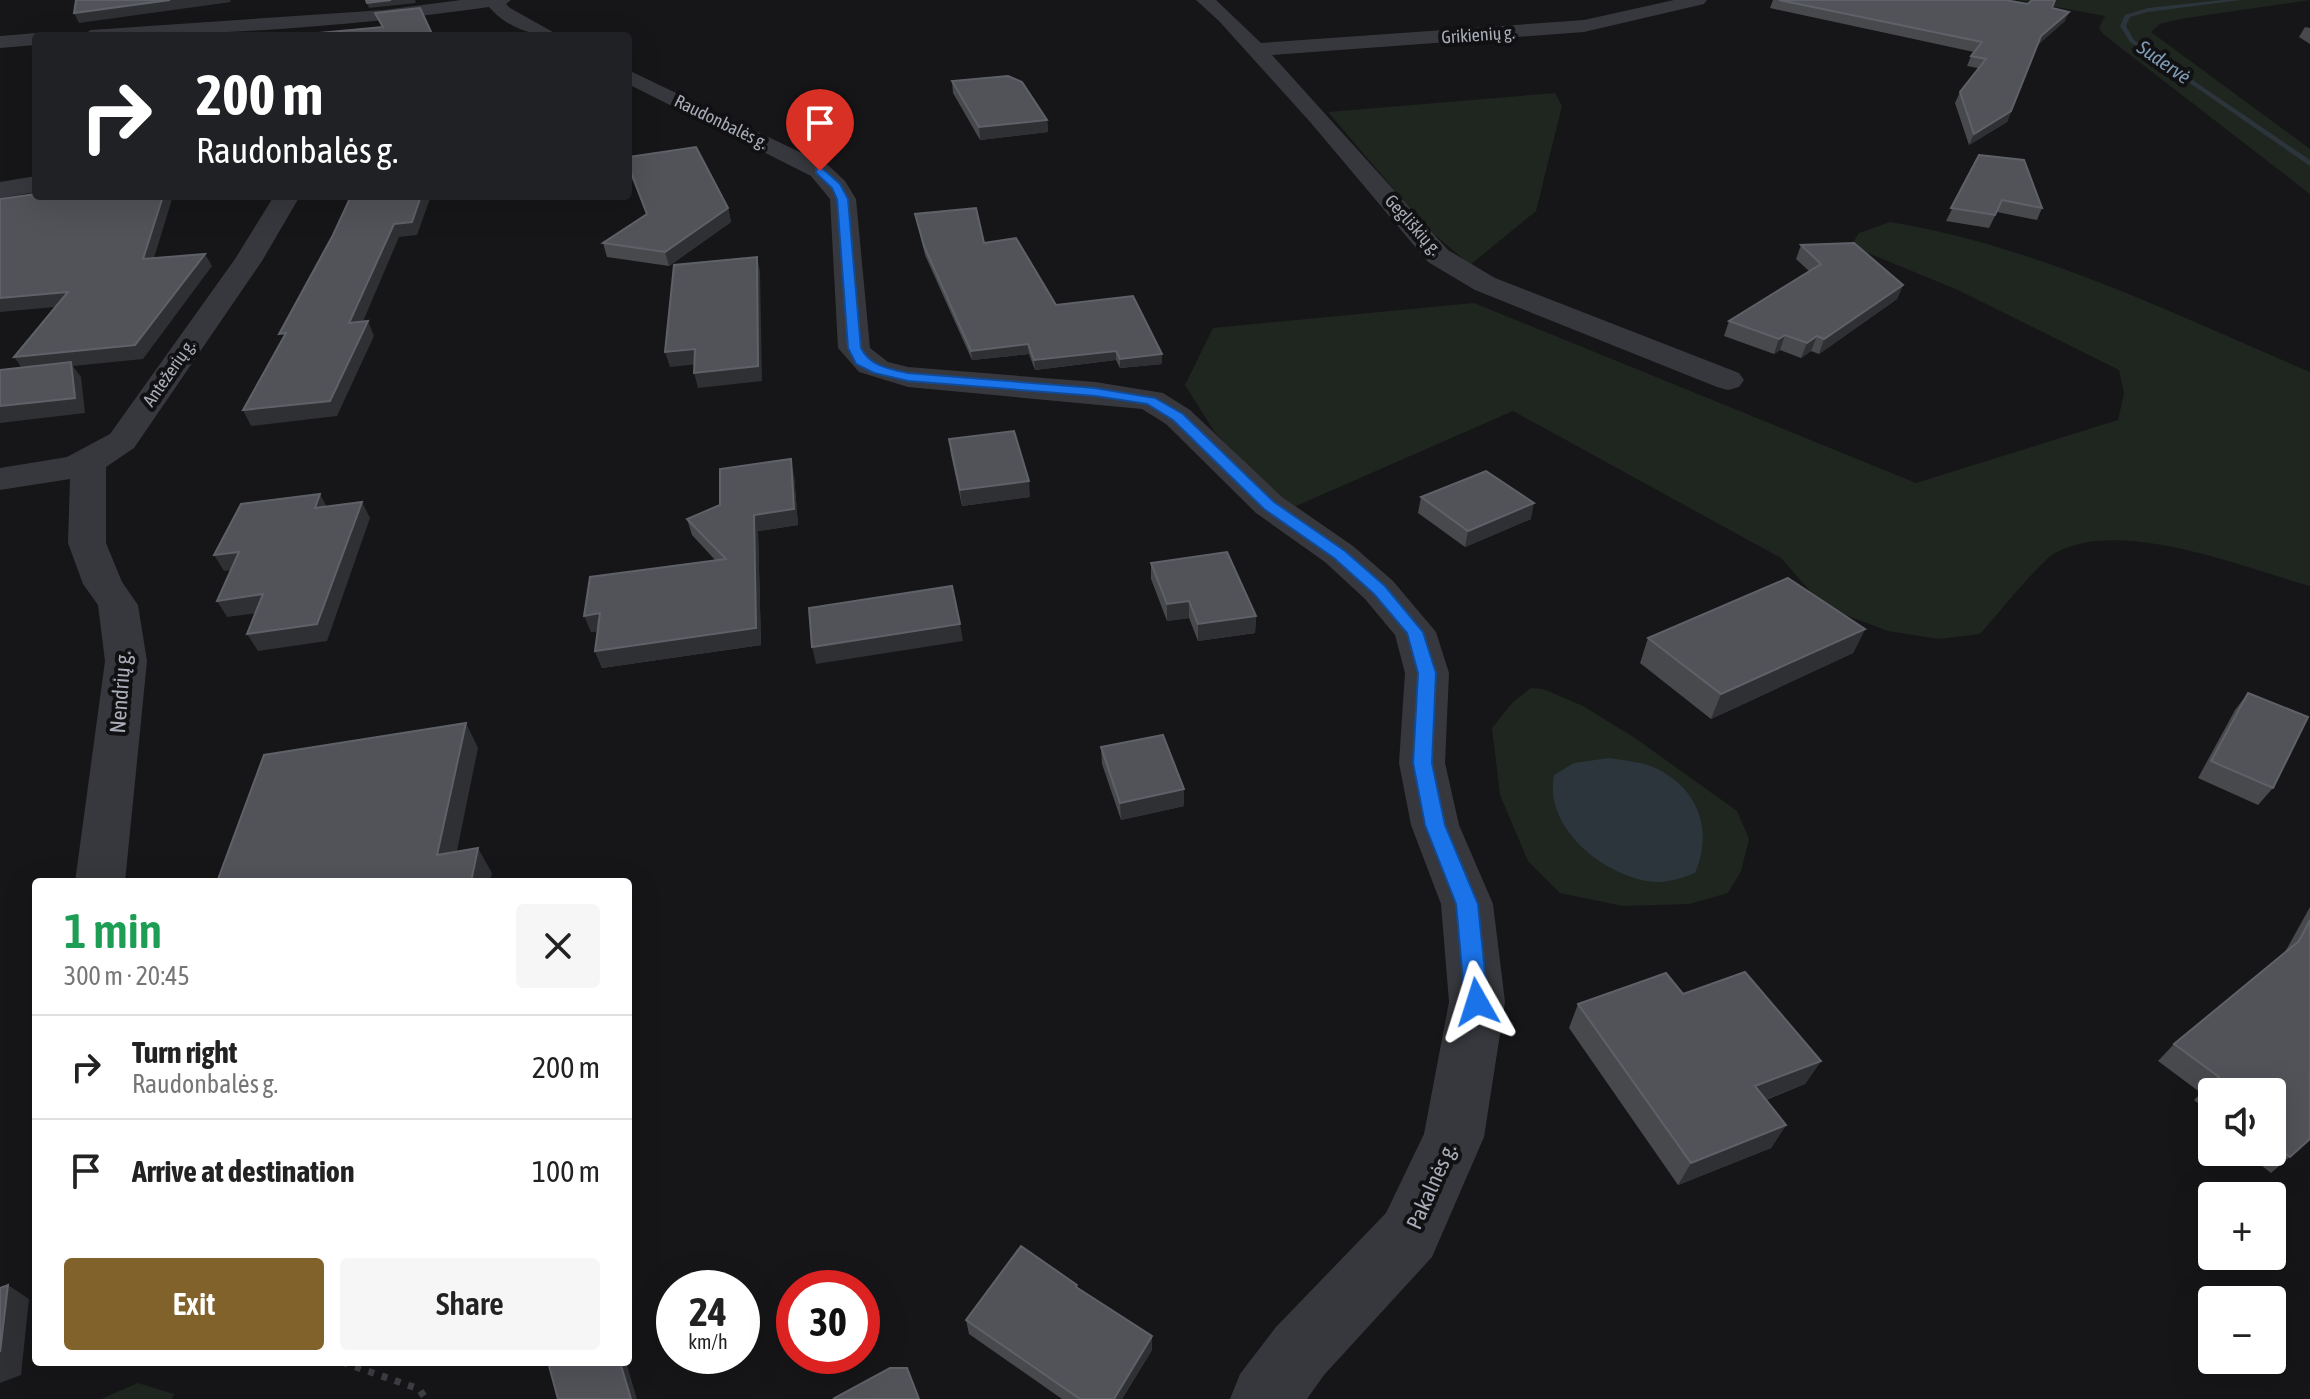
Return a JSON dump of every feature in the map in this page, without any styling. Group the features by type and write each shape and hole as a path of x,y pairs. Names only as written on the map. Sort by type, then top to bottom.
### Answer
{"street":[{"name":"Gegliškių g.","path":"1205,0 1226,17 1319,118 1438,256 1461,273 1728,380"},
{"name":"Grikienių g.","path":"1255,50 1584,26 1698,0"},
{"path":"150,32 384,16 496,1 503,12 542,32"},
{"path":"0,42 32,39"},
{"name":"Raudonbalės g.","path":"633,83 820,171 836,186 843,199 854,348"},
{"path":"0,190 32,185"},
{"name":"Antežerių g.","path":"0,479 65,470 88,462 122,441 248,261 285,200"},
{"name":"Pakalnės g.","path":"854,348 861,361 879,370 908,377 1095,392 1151,400 1178,417 1269,505 1339,554 1379,590 1415,632 1427,673 1422,763 1435,825 1467,904 1477,1002 1454,1137 1409,1235 1300,1351 1265,1399"},
{"name":"Nendrių g.","path":"88,462 87,543 103,584 118,605 126,661 100,878"}],"path":[{"path":"353,1366 419,1389 426,1399"}],"shaded area":[{"path":"2018,0 2310,0 2180,19 2160,24 2151,32 2310,149 2310,194 2103,34 2099,28 2105,16"},
{"path":"1555,93 1562,106 1536,211 1470,265 1427,228 1328,112"},
{"path":"1890,222 1999,247 2052,265 2156,305 2310,372 2310,586 2181,549 2113,540 2082,543 2048,558 1980,634 1939,639 1888,631 1824,607 1781,558 1513,411 1287,510 1214,431 1185,385 1213,328 1474,303 1916,483 2118,420 2124,393 2119,370 1958,290 1851,246 1859,233"},
{"path":"1531,688 1543,689 1583,706 1635,738 1737,811 1749,839 1741,871 1728,893 1689,904 1623,906 1560,893 1528,861 1500,795 1492,728 1513,702"},
{"path":"1609,758 1657,769 1676,781 1686,792 1700,816 1702,830 1703,844 1695,873 1660,882 1629,876 1594,857 1566,829 1553,794 1554,775 1574,763"},
{"path":"138,1383 174,1394 172,1399 101,1399"}],"building":[{"path":"76,0 170,0 74,13"},
{"path":"1779,0 2005,0 2028,4 2032,0 2055,0 2052,8 2069,12 2041,36 2011,111 1974,134 1960,92 1986,59 1971,56 1982,42"},
{"path":"420,8 431,32 330,32 383,27 375,13"},
{"path":"1008,76 1022,82 1047,120 979,127 952,81"},
{"path":"696,147 728,208 665,252 603,243 647,214 632,175 632,156"},
{"path":"1979,155 2024,160 2042,208 2002,200 1995,215 1951,208"},
{"path":"32,195 32,200 162,200 143,259 205,254 135,345 14,357 68,292 0,298 0,199"},
{"path":"349,200 420,200 412,222 394,224 349,323 368,321 330,401 243,410 286,333 279,334"},
{"path":"976,208 984,243 1016,238 1056,305 1133,296 1162,354 1120,359 1116,351 1034,360 1028,344 971,351 924,246 915,214"},
{"path":"1854,243 1903,285 1824,339 1817,336 1807,343 1785,335 1779,339 1729,321 1821,264 1801,245"},
{"path":"757,257 758,366 694,373 695,349 665,352 674,265"},
{"path":"71,362 75,398 0,406 0,370"},
{"path":"1014,431 1029,481 960,490 949,439"},
{"path":"791,459 794,509 754,515 756,628 595,651 600,613 584,616 590,577 726,559 687,519 720,505 720,469"},
{"path":"1486,471 1534,503 1468,531 1421,497"},
{"path":"320,494 315,508 362,502 317,624 247,634 263,594 217,601 239,552 214,555 241,504"},
{"path":"1227,552 1256,616 1198,624 1189,601 1167,604 1151,563"},
{"path":"1788,578 1865,629 1721,694 1648,638"},
{"path":"952,586 960,624 812,647 809,608"},
{"path":"2248,693 2308,717 2273,788 2211,761"},
{"path":"466,723 437,855 478,848 472,878 218,878 264,755"},
{"path":"1163,735 1184,789 1120,803 1101,747"},
{"path":"2310,920 2310,1139 2290,1157 2286,1154 2286,1078 2218,1078 2174,1044 2299,941"},
{"path":"1745,972 1821,1061 1755,1086 1786,1125 1691,1163 1578,1004 1666,973 1683,994"},
{"path":"1021,1246 1076,1287 1152,1336 1114,1399 1080,1399 966,1320"},
{"path":"8,1285 0,1352 0,1288"},
{"path":"549,1366 621,1366 631,1399 558,1399"},
{"path":"890,1368 907,1368 919,1399 833,1399 880,1374"}],"waterway":[{"name":"Sudervė","path":"2238,0 2148,10 2127,16 2123,26 2132,41 2310,164"}],"route":[{"path":"820,171 836,186 843,199 854,348 861,361 879,370 908,377 1095,392 1151,400 1178,417 1269,505 1339,554 1379,590 1415,632 1427,673 1422,763 1435,825 1467,904 1477,1002"}]}
